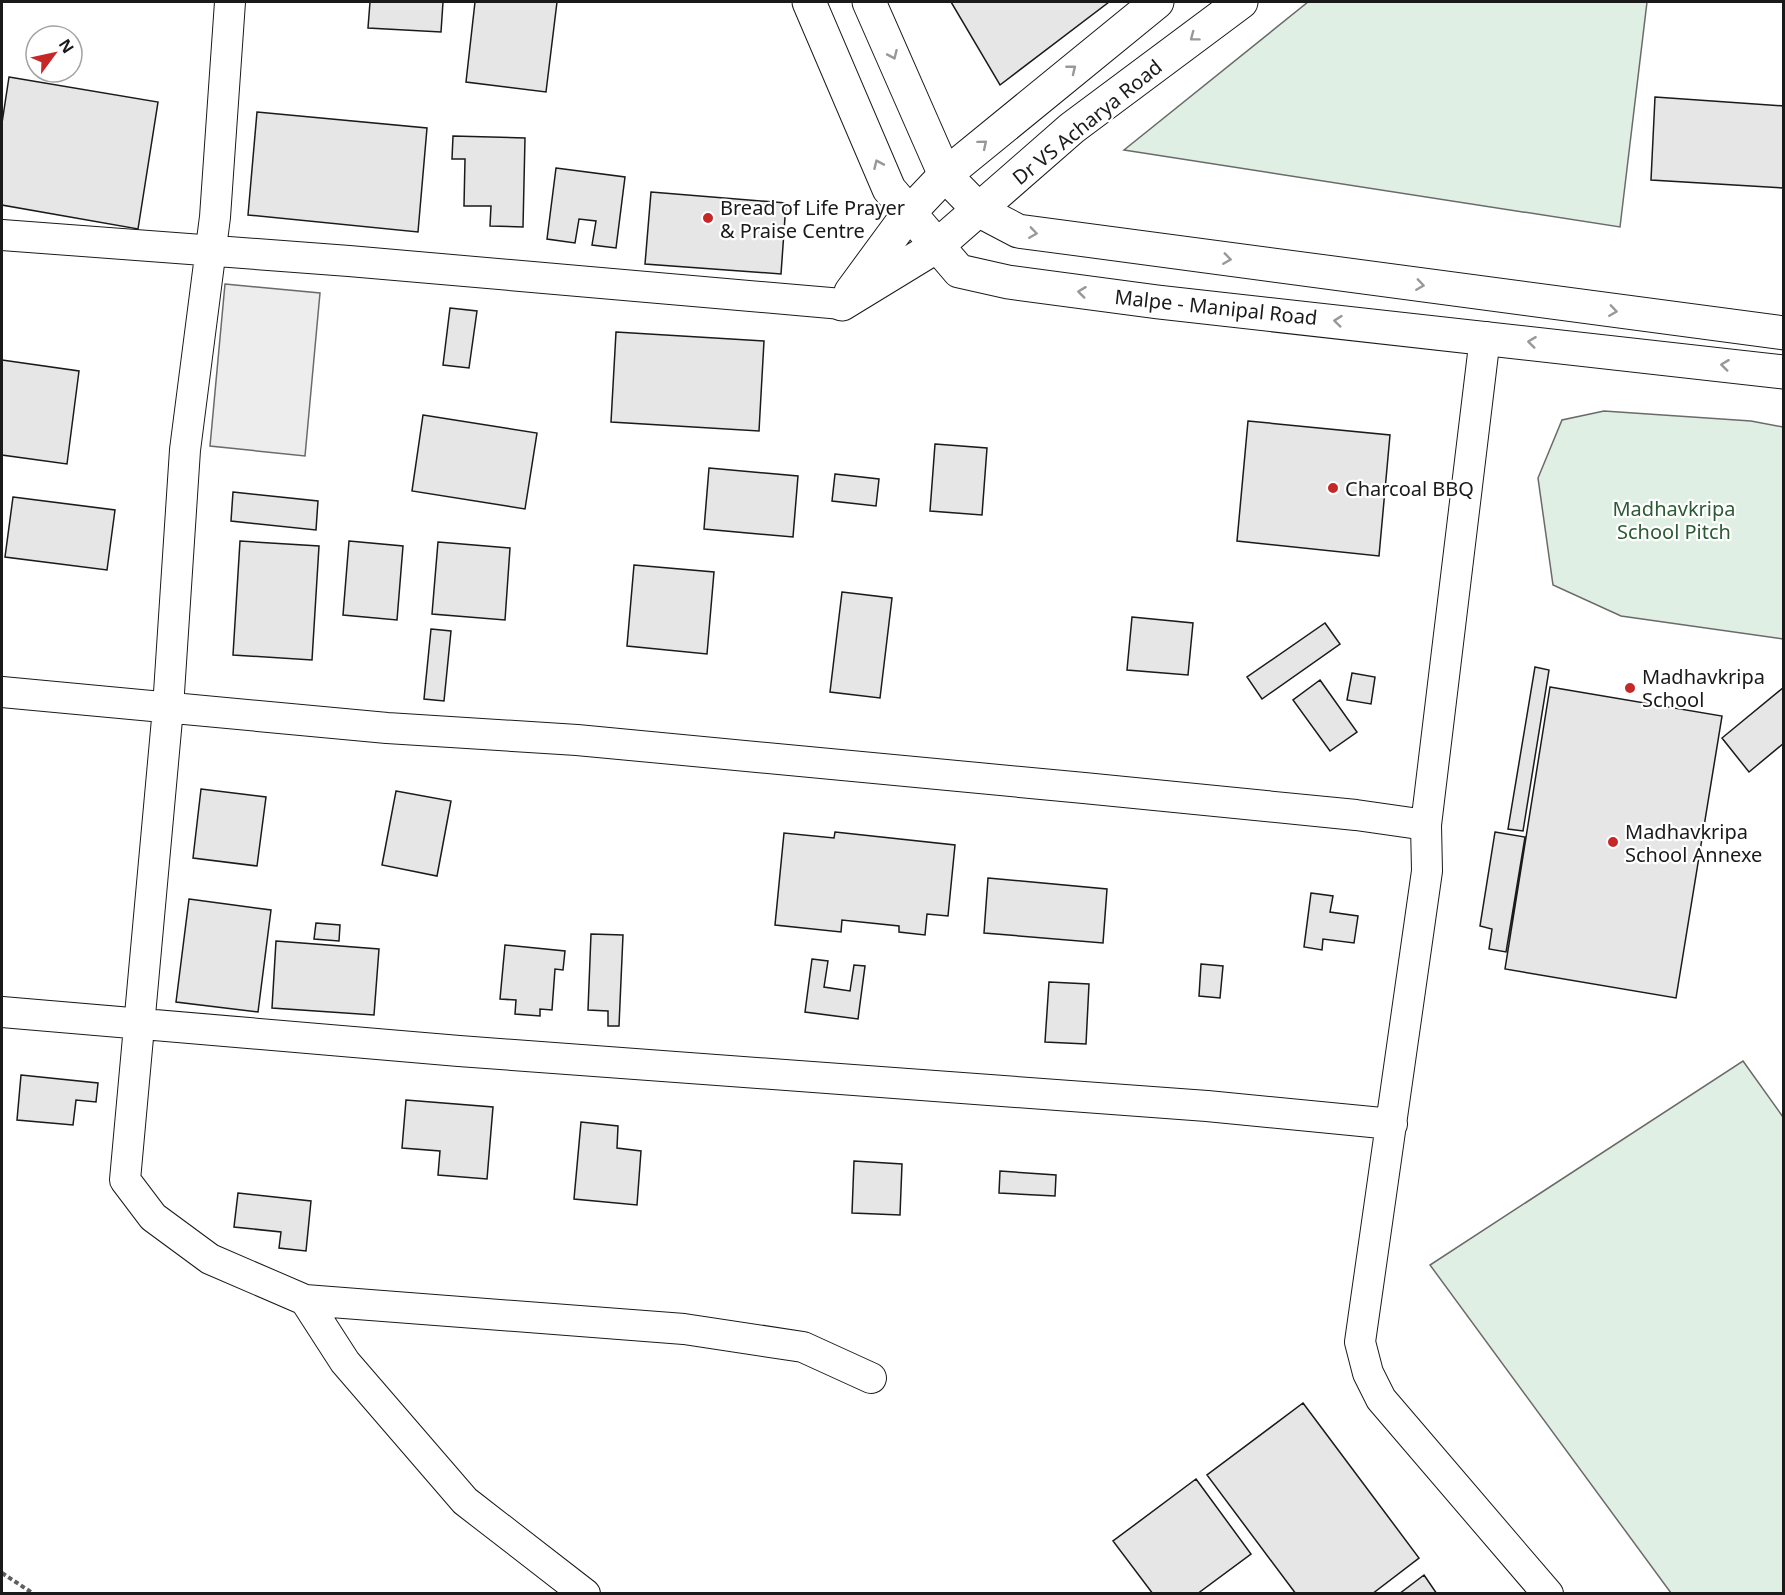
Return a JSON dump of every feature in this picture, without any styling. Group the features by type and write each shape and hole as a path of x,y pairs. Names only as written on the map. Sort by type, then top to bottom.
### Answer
{"main road":[{"name":"Malpe - Manipal Road","path":"809,2 889,189 958,271 1008,282 1158,302 1784,372"},
{"path":"869,2 945,175 980,211 1018,231 1784,333"},
{"path":"842,304 909,213 945,175 1157,2"},
{"name":"Dr VS Acharya Road","path":"842,304 937,246 980,211 1072,128 1241,2"}],"street":[{"path":"230,2 211,250 185,450 168,708 125,1180 153,1218 210,1259 305,1300 684,1329 803,1347 871,1377"},
{"path":"2,235 211,250 842,304"},
{"path":"1485,337 1426,825 1427,871 1360,1342 1368,1373 1381,1399 1548,1593"},
{"path":"2,692 387,728 589,741 1356,815 1426,825"},
{"path":"2,1012 1207,1106 1392,1124"},
{"path":"305,1300 345,1362 465,1501 585,1593"}],"path":[{"path":"2,1573 34,1593"}],"green space":[{"path":"1308,2 1647,2 1620,227 1124,150"},
{"name":"Madhavkripa School Pitch","path":"1604,411 1751,421 1783,427 1783,639 1621,616 1553,585 1538,478 1562,420"},
{"path":"1743,1061 1783,1117 1783,1593 1671,1593 1430,1265"}],"shaded area":[{"path":"225,284 320,293 305,456 210,446"}],"building":[{"path":"370,2 443,2 441,32 368,28"},
{"path":"475,2 557,2 546,92 466,82"},
{"path":"951,2 1109,2 1000,85"},
{"path":"9,77 24,80 24,84 51,84 158,102 138,229 2,205 2,123"},
{"path":"1655,97 1784,106 1784,188 1651,180"},
{"path":"257,112 427,128 418,232 248,215"},
{"path":"453,136 525,138 523,227 490,226 491,206 464,206 465,159 452,159"},
{"path":"556,168 625,177 616,248 592,245 596,221 579,219 575,243 547,239"},
{"path":"651,192 786,203 781,274 645,264"},
{"path":"450,308 477,311 469,368 443,365"},
{"path":"616,332 764,341 759,431 611,422"},
{"path":"2,360 79,371 67,464 2,455"},
{"path":"423,415 537,433 525,509 412,491"},
{"path":"1248,421 1390,435 1379,556 1237,541"},
{"path":"935,444 987,448 982,515 930,511"},
{"path":"709,468 798,476 793,537 704,529"},
{"path":"835,474 879,479 876,506 832,501"},
{"path":"233,492 318,501 316,530 231,521"},
{"path":"13,497 115,510 107,570 5,557"},
{"path":"240,541 319,546 312,660 233,655"},
{"path":"349,541 403,546 397,620 343,615"},
{"path":"438,542 510,548 505,620 432,614"},
{"path":"634,565 714,572 707,654 627,646"},
{"path":"842,592 892,598 880,698 830,692"},
{"path":"1132,617 1193,623 1188,675 1127,670"},
{"path":"1325,623 1340,644 1262,699 1247,677"},
{"path":"431,629 451,631 444,701 424,699"},
{"path":"1535,667 1549,670 1523,831 1508,829"},
{"path":"1352,673 1375,677 1371,704 1347,700"},
{"path":"1320,680 1357,732 1330,751 1293,700"},
{"name":"Madhavkripa School Annexe","path":"1550,687 1722,716 1676,998 1505,969"},
{"name":"Madhavkripa School","path":"1784,687 1784,743 1749,772 1722,738"},
{"path":"201,789 266,797 257,866 193,858"},
{"path":"396,791 451,801 437,876 382,865"},
{"path":"835,832 955,845 948,916 927,914 925,935 899,932 899,926 842,920 841,932 775,925 784,833 834,838"},
{"path":"1495,832 1525,837 1506,952 1489,949 1492,929 1480,926"},
{"path":"988,878 1107,889 1103,943 984,933"},
{"path":"1311,893 1333,896 1330,912 1358,916 1354,943 1323,939 1322,950 1304,947"},
{"path":"189,899 271,910 258,1012 176,1002"},
{"path":"316,923 340,925 339,941 314,939"},
{"path":"591,934 623,935 619,1026 608,1026 608,1011 588,1010"},
{"path":"276,941 379,949 374,1015 272,1008"},
{"path":"505,945 565,951 563,970 555,969 552,1010 540,1009 540,1016 515,1014 516,1000 500,999"},
{"path":"812,959 828,961 824,987 850,991 854,965 865,966 858,1019 805,1012"},
{"path":"1201,964 1223,966 1220,998 1199,996"},
{"path":"1049,982 1089,984 1086,1044 1045,1042"},
{"path":"21,1075 98,1083 96,1102 76,1100 73,1125 17,1120"},
{"path":"406,1100 493,1107 487,1179 438,1175 440,1151 402,1148"},
{"path":"581,1122 618,1126 617,1148 641,1151 637,1205 574,1199"},
{"path":"854,1161 902,1164 900,1215 852,1213"},
{"path":"1000,1171 1056,1175 1055,1196 999,1193"},
{"path":"238,1193 311,1201 306,1251 279,1248 281,1232 234,1227"},
{"path":"1303,1403 1419,1558 1372,1594 1296,1594 1207,1475"},
{"path":"1196,1479 1251,1554 1197,1594 1153,1594 1113,1541"},
{"path":"1424,1575 1437,1594 1399,1594"}],"place":[{"name":"Bread of Life Prayer & Praise Centre","path":"708,218"},
{"name":"Charcoal BBQ","path":"1333,488"},
{"name":"Madhavkripa School","path":"1630,688"},
{"name":"Madhavkripa School Annexe","path":"1613,842"}]}
